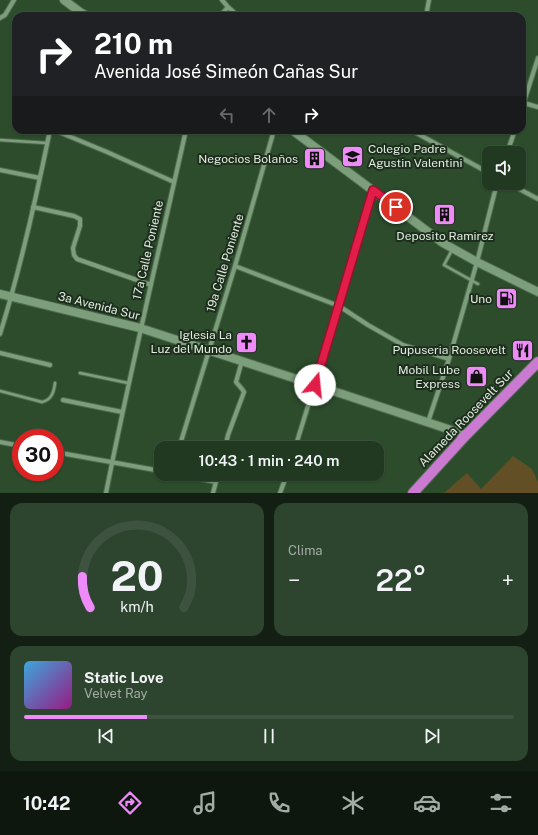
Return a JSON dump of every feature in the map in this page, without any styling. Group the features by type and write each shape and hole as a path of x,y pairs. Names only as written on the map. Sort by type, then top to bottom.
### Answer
{"highway":[{"name":"Alameda Roosevelt Sur","path":"413,493 466,435 536,366"}],"street":[{"path":"0,18 5,15 14,0"},
{"path":"64,0 78,12"},
{"path":"222,0 234,12"},
{"path":"427,12 430,0"},
{"path":"224,12 228,7"},
{"path":"526,97 538,58"},
{"path":"526,104 538,107"},
{"path":"0,334 12,297 49,134"},
{"path":"64,134 174,182"},
{"name":"17a Calle Poniente","path":"106,493 128,382 185,134"},
{"name":"19a Calle Poniente","path":"181,441 235,266 273,134"},
{"path":"297,134 443,243 477,262 491,272 538,292"},
{"path":"418,134 482,169"},
{"path":"509,146 514,134"},
{"path":"0,170 40,178"},
{"path":"297,441 373,190"},
{"path":"428,422 449,359 472,280 495,190"},
{"path":"521,190 538,199"},
{"path":"33,207 74,216 80,219 80,226 73,248 74,255 77,259 150,285"},
{"path":"235,266 338,306 368,325 403,344 449,359"},
{"name":"3a Avenida Sur","path":"0,294 140,328 466,435"},
{"path":"0,353 50,365"},
{"path":"227,441 244,392 236,382 242,361"},
{"path":"63,400 122,412"},
{"path":"0,442 12,444"},
{"path":"64,454 154,470"},
{"path":"211,481 216,482 213,493"},
{"path":"280,493 284,481"}],"lane":[{"path":"0,140 48,143"},
{"path":"453,248 444,265 478,284"},
{"path":"80,373 128,382"},
{"path":"0,391 42,402 50,398 54,392 56,383"}],"shaded area":[{"path":"513,456 532,469 538,482 538,493 444,493 467,473 481,489"}],"place":[{"name":"Colegio Padre Agustin Valentini","path":"353,156"},
{"name":"Negocios Bolaños","path":"314,159"},
{"name":"Deposito Ramirez","path":"445,215"},
{"name":"Uno","path":"507,299"},
{"name":"Iglesia La Luz del Mundo","path":"247,342"},
{"name":"Pupuseria Roosevelt","path":"522,350"},
{"name":"Mobil Lube Express","path":"476,377"}],"route":[{"path":"315,385 373,190 396,207"}]}
